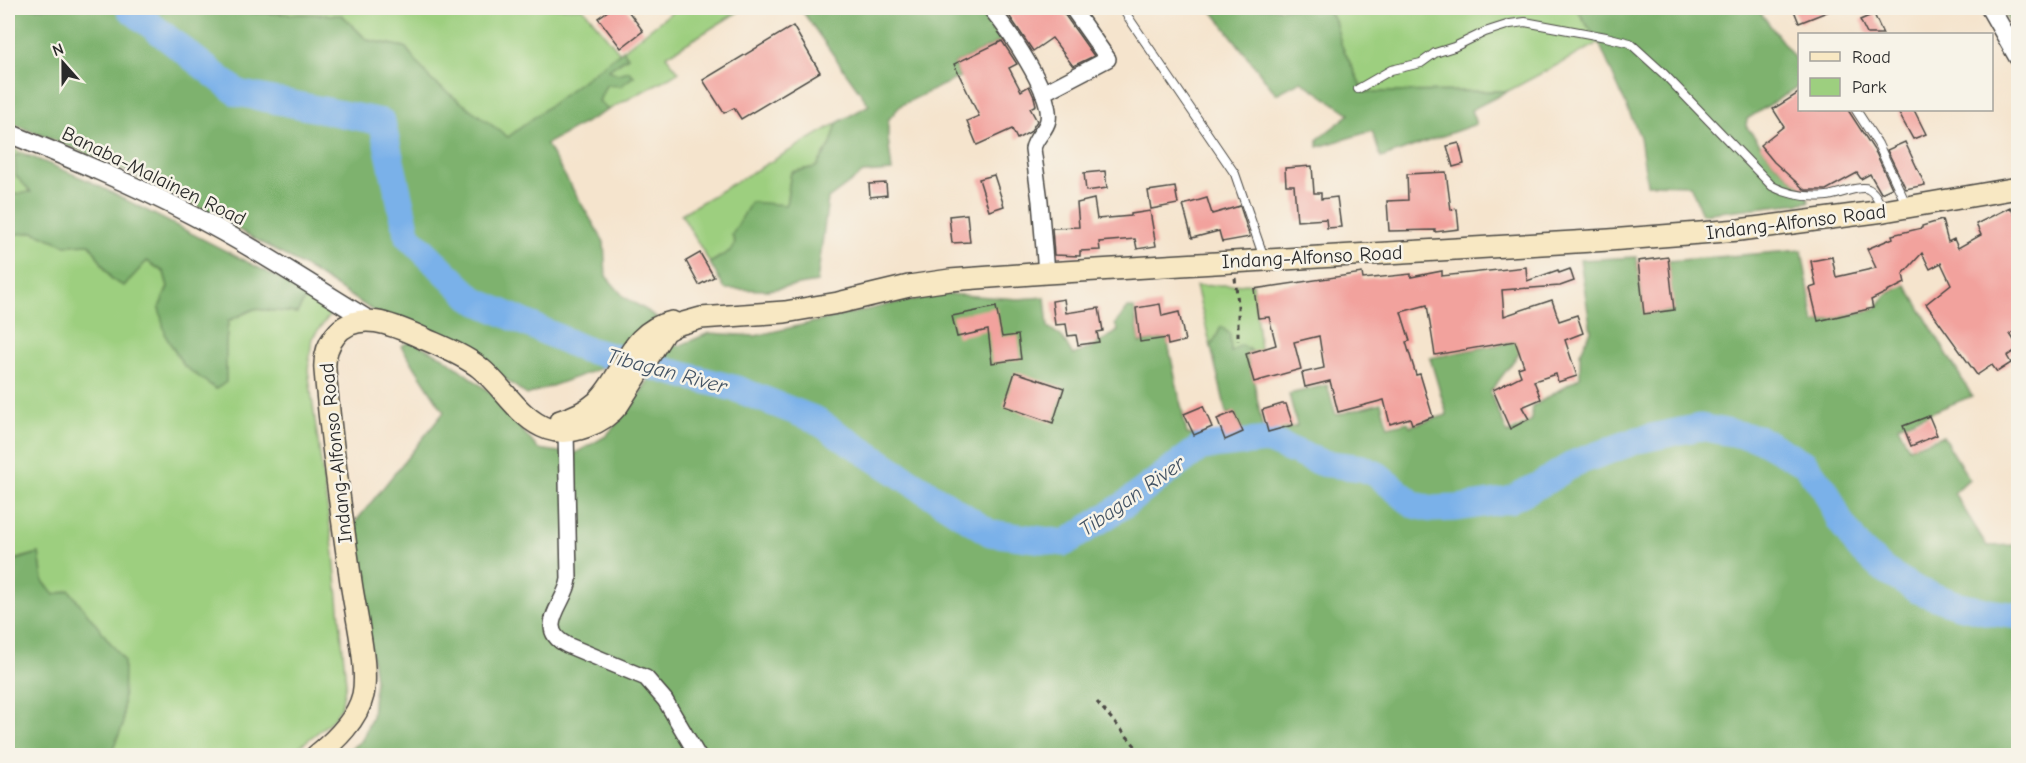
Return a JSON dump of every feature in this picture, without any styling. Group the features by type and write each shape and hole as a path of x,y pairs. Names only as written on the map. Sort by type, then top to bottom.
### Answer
{"main road":[{"name":"Indang-Alfonso Road","path":"533,421 545,424 577,415 597,402 614,395 648,342 668,329 695,319 795,310 929,283 1046,273 1696,234 1803,223 1908,208 2019,188"},
{"name":"Indang-Alfonso Road","path":"316,756 334,740 355,715 362,698 364,682 343,531 324,361 331,342 341,329 352,322 370,321"},
{"path":"370,321 408,332 474,363 487,373 533,421 546,429 566,431"},
{"name":"Indang-Alfonso Road","path":"566,431 584,427 606,417 616,408 614,395"}],"street":[{"path":"990,8 1017,44 1047,105 1048,118 1043,131 1035,141 1033,151 1046,273"},
{"path":"1043,93 1108,59 1072,8"},
{"path":"1989,8 2019,57"},
{"name":"Banaba-Malainen Road","path":"8,133 115,178 191,214 232,236 370,321"},
{"path":"566,431 569,579 566,594 554,614 553,632 558,640 567,645 646,678 665,699 698,756"}],"lane":[{"path":"1122,8 1235,174 1265,260"},
{"path":"1358,89 1391,70 1421,63 1435,53 1510,24 1525,22 1606,37 1630,43 1664,74 1772,186 1792,195 1826,197 1866,188 1872,192 1884,211"},
{"path":"1857,111 1878,144 1908,208"}],"path":[{"path":"1231,262 1237,287 1238,341"},
{"path":"1097,702 1144,756"}],"green space":[{"path":"8,8 176,8 178,11 342,15 367,40 405,47 431,80 508,137 623,50 628,57 608,70 618,74 628,71 634,76 621,86 606,85 599,101 608,110 546,144 604,242 606,276 624,297 660,321 617,357 608,355 602,368 527,395 456,343 375,312 312,271 186,200 90,155 8,122"},
{"path":"176,8 583,8 620,53 508,138 431,80 405,47 367,40 342,15 178,11"},
{"path":"677,8 738,8 738,12 666,56 679,72 608,110 599,101 606,85 634,76 628,71 618,74 608,70 628,57 623,50"},
{"path":"800,8 980,8 1007,38 954,64 960,77 901,105 888,120 892,171 863,173 828,199 817,282 768,290 725,289 710,263 730,251 735,243 732,235 751,202 786,205 791,172 816,167 831,144 837,123 869,105"},
{"path":"1210,8 1326,8 1335,21 1341,44 1364,92 1508,91 1471,110 1476,124 1381,158 1372,131 1318,147 1318,139 1350,114 1301,81 1276,94"},
{"path":"1326,8 1576,8 1599,43 1508,91 1364,92 1341,44 1335,21"},
{"path":"1576,8 1757,8 1798,63 1798,87 1747,119 1746,126 1774,162 1807,192 1809,202 1702,214 1690,185 1647,184 1640,137 1599,43"},
{"path":"2001,8 2018,8 2018,36"},
{"path":"837,123 831,144 816,167 791,172 786,205 735,243 730,251 710,263 681,214"},
{"path":"8,147 32,157 15,155 32,192 8,195"},
{"path":"15,155 32,157 87,180 308,293 297,313 254,309 228,321 226,382 216,389 184,366 166,337 159,308 168,287 164,272 147,261 124,286 112,280 90,244 65,245 34,232 8,235 8,195 31,192 16,176"},
{"path":"34,232 65,245 90,244 112,280 147,261 164,272 168,287 159,308 226,343 228,321 254,309 297,313 308,293 333,311 312,338 308,370 334,555 346,683 341,707 335,717 289,755 110,755 123,725 54,595 43,581 39,553 13,560 8,567 8,235"},
{"path":"1802,250 1814,323 1875,309 1887,294 1906,285 1972,396 1898,426 1909,448 1943,436 1969,479 1954,493 1987,546 2018,545 2018,755 341,756 362,740 372,716 375,679 353,525 444,412 401,346 411,341 443,357 491,393 538,449 574,454 606,436 633,405 668,348 675,344 679,346 709,333 755,336 900,302 948,294 1018,299 1045,297 1048,327 1062,337 1073,355 1090,348 1118,331 1115,324 1128,308 1134,308 1140,343 1167,338 1187,434 1235,443 1243,432 1234,412 1227,415 1211,347 1221,327 1230,334 1231,352 1241,345 1253,352 1246,354 1264,435 1297,426 1289,394 1327,385 1336,415 1381,403 1388,427 1408,422 1410,426 1447,415 1430,358 1517,341 1521,351 1490,392 1508,434 1531,421 1532,407 1580,377 1580,353 1591,331 1580,260 1636,257 1645,314 1674,310 1668,261"},
{"path":"1253,284 1260,350 1253,352 1248,348 1231,352 1221,327 1211,347 1196,286"},
{"path":"39,553 43,581 54,595 69,590 124,660 123,725 110,755 8,755 8,567 13,561"}],"building":[{"path":"612,8 626,8 643,31 621,48 598,18"},
{"path":"1004,8 1062,8 1094,56 1073,66 1052,38 1033,51"},
{"path":"1793,8 1837,8 1799,23"},
{"path":"1874,14 1883,33 1866,33 1860,20"},
{"path":"793,26 820,72 741,119 734,108 724,113 703,80"},
{"path":"1002,41 1017,64 1009,68 1021,91 1029,86 1034,97 1036,105 1030,108 1037,121 1030,132 1017,139 1012,129 977,145 967,121 979,116 954,64"},
{"path":"1798,93 1798,111 1849,111 1876,153 1892,188 1881,193 1870,174 1861,179 1857,173 1826,190 1805,190 1774,162 1760,145 1784,126 1773,109"},
{"path":"1898,111 1914,111 1926,134 1913,139"},
{"path":"1905,142 1925,185 1906,189 1887,150"},
{"path":"1459,143 1464,164 1453,167 1447,146"},
{"path":"1312,166 1314,193 1321,193 1321,199 1337,197 1341,227 1327,228 1326,219 1297,221 1294,185 1286,185 1285,168"},
{"path":"1105,171 1107,188 1086,191 1084,173"},
{"path":"1446,172 1451,210 1457,209 1459,229 1435,232 1435,230 1389,231 1387,201 1408,200 1407,174"},
{"path":"994,175 1004,206 989,211 979,179"},
{"path":"886,183 887,195 870,197 869,184"},
{"path":"1175,187 1178,204 1151,209 1148,191"},
{"path":"1207,198 1212,214 1240,206 1250,237 1222,242 1219,231 1192,238 1183,205"},
{"path":"1094,199 1097,219 1131,216 1131,214 1150,211 1156,246 1137,249 1135,239 1099,242 1100,250 1080,251 1080,256 1054,255 1052,228 1079,227 1077,203"},
{"path":"2010,207 2019,222 2019,329 2010,334 2019,348 2007,356 2011,363 1997,372 1992,365 1977,375 1926,304 1951,284 1941,263 1930,269 1922,253 1903,274 1905,283 1871,300 1873,308 1818,321 1810,288 1816,286 1811,261 1832,257 1836,277 1876,268 1867,249 1893,238 1892,235 1922,228 1922,226 1942,220 1948,242 1954,239 1958,248 1981,235 1976,224"},
{"path":"967,214 970,242 952,243 949,216"},
{"path":"700,253 714,277 699,285 686,261"},
{"path":"1668,257 1674,310 1644,314 1638,261"},
{"path":"1526,267 1527,281 1558,270 1559,273 1570,269 1574,281 1560,286 1502,290 1504,316 1552,300 1559,321 1577,315 1583,333 1565,340 1577,376 1558,382 1556,374 1534,381 1541,399 1522,407 1529,419 1510,429 1493,390 1521,376 1518,368 1524,366 1515,341 1435,355 1427,305 1401,312 1410,341 1406,342 1416,375 1420,374 1433,417 1412,424 1410,418 1390,424 1384,400 1338,412 1330,381 1305,387 1302,373 1324,368 1319,336 1294,342 1301,369 1254,382 1246,354 1276,345 1269,317 1258,318 1254,289 1362,273 1363,279 1411,274 1411,277 1442,271 1442,276"},
{"path":"1064,299 1066,313 1099,308 1103,331 1097,332 1099,342 1078,345 1076,335 1068,336 1066,324 1055,325 1052,301"},
{"path":"1160,304 1162,316 1179,312 1185,341 1168,345 1167,338 1140,342 1136,308"},
{"path":"996,307 1002,337 1018,335 1021,359 992,363 988,330 957,337 952,316"},
{"path":"1015,372 1064,388 1053,423 1004,406"},
{"path":"1286,404 1293,425 1268,432 1262,410"},
{"path":"1203,406 1212,427 1194,435 1184,414"},
{"path":"1234,412 1243,432 1225,440 1217,419"},
{"path":"1929,416 1937,435 1911,446 1903,426"}],"waterway":[{"name":"Tibagan River","path":"129,8 238,93 382,122 408,236 474,300 584,349 737,389 814,419 990,533 1065,543 1124,505 1201,447 1267,440 1322,463 1362,468 1378,475 1414,505 1432,509 1457,508 1509,500 1575,463 1638,440 1700,427 1758,438 1805,464 1826,491 1840,521 1859,548 1884,570 1917,590 1955,604 2018,616"}]}
